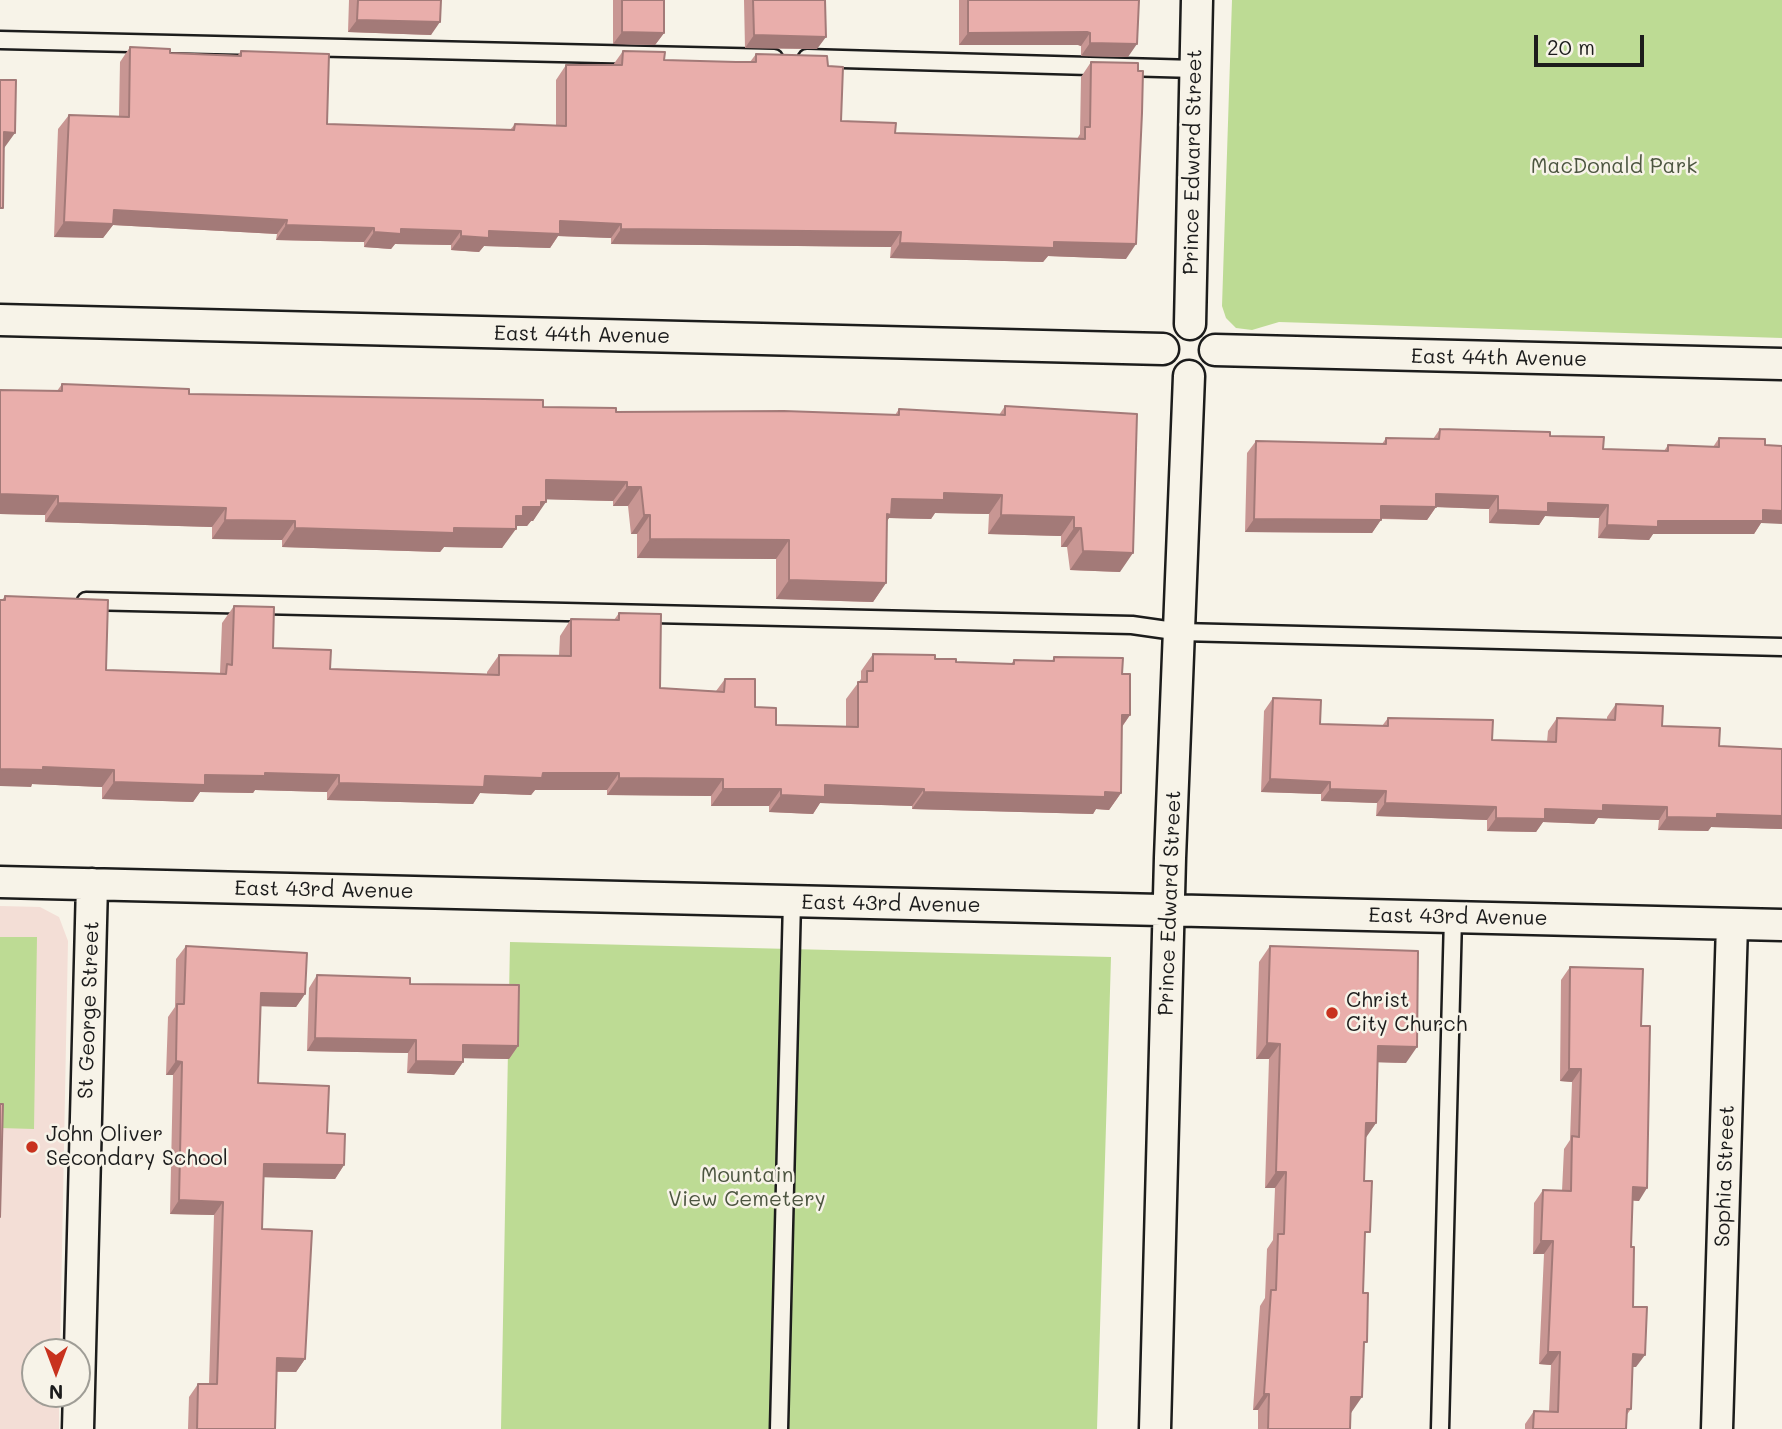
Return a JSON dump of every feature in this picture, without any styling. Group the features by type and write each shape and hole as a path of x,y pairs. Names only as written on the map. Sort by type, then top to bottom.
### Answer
{"street":[{"name":"Prince Edward Street","path":"1190,324 1197,0"},
{"name":"East 44th Avenue","path":"0,320 1163,349"},
{"path":"1190,324 1205,330 1215,351 1204,371 1189,376 1168,365 1163,349 1174,329 1190,324"},
{"name":"East 44th Avenue","path":"1215,351 1782,364"},
{"name":"Prince Edward Street","path":"1155,1429 1189,376"},
{"name":"East 43rd Avenue","path":"0,882 1782,925"},
{"name":"St George Street","path":"78,1429 92,884"},
{"name":"Sophia Street","path":"1717,1429 1732,924"}],"lane":[{"path":"0,40 1195,69"},
{"path":"70,601 1132,625 1181,632 1782,647"},
{"path":"779,1429 792,901"},
{"path":"1440,1429 1453,917"}],"shaded area":[{"name":"John Oliver Secondary School","path":"0,906 40,907 59,917 68,941 60,1338 21,1338 21,1408 59,1408 59,1429 0,1429"}],"green space":[{"name":"MacDonald Park","path":"1232,0 1782,0 1782,338 1279,322 1252,330 1236,328 1226,318 1222,306"},
{"path":"0,937 37,937 34,1129 0,1128"},
{"name":"Mountain View Cemetery","path":"510,942 1111,957 1097,1429 501,1429"}],"building":[{"path":"358,0 441,0 440,22 357,20"},
{"path":"622,0 664,0 664,33 622,32"},
{"path":"753,0 825,0 826,37 754,35"},
{"path":"968,0 1139,0 1137,44 1090,43 1090,33 1087,32 968,33"},
{"path":"130,47 170,49 170,53 241,56 241,51 329,54 327,124 514,130 515,124 566,126 566,65 622,65 623,51 665,52 664,60 736,62 756,62 756,54 827,56 828,66 843,67 841,121 896,123 895,133 1085,139 1085,127 1090,127 1091,62 1138,63 1138,71 1143,71 1136,244 1054,242 1054,248 900,243 901,232 621,229 621,224 560,221 560,234 489,231 489,238 461,236 461,231 401,229 401,234 374,232 374,228 286,225 287,220 114,210 113,224 64,222 69,115 129,117"},
{"path":"0,80 16,80 15,133 4,132 3,208 0,208"},
{"path":"62,384 189,389 189,394 543,400 543,407 616,408 616,412 784,411 899,415 899,409 1005,415 1005,406 1137,414 1133,553 1083,551 1081,528 1074,528 1074,517 1001,515 1002,495 944,493 944,500 892,499 891,515 887,514 886,583 789,580 789,540 650,539 650,515 644,515 641,487 627,487 627,482 546,480 546,502 541,502 541,507 523,507 523,516 516,516 516,529 454,528 454,533 295,528 295,521 225,520 226,508 58,503 58,496 0,494 0,390 62,391"},
{"path":"1440,429 1550,432 1550,436 1604,437 1603,449 1668,451 1668,445 1719,447 1719,438 1765,439 1765,445 1782,446 1782,511 1763,510 1763,521 1658,521 1658,527 1607,525 1608,505 1548,503 1548,512 1498,510 1498,496 1436,494 1436,507 1381,506 1381,520 1254,519 1256,441 1386,444 1386,438 1439,439"},
{"path":"5,596 108,600 106,670 226,674 227,664 232,665 234,606 274,607 273,648 331,650 330,669 499,675 499,655 571,656 571,619 619,620 619,613 661,614 660,688 724,692 725,679 755,679 755,707 776,708 776,725 858,727 858,682 867,682 867,671 873,671 873,654 935,655 935,659 956,659 956,662 1014,664 1014,660 1054,661 1054,657 1123,658 1122,674 1130,674 1130,715 1122,715 1121,793 1105,792 1105,797 924,792 924,789 825,785 825,797 781,795 781,789 723,789 723,779 619,778 619,773 543,773 542,778 485,776 484,787 339,783 339,775 265,773 265,776 205,775 205,785 114,782 114,770 43,767 43,770 0,769 0,600 5,600"},
{"path":"1273,698 1321,700 1320,724 1388,726 1388,718 1493,720 1492,740 1556,742 1557,718 1615,720 1616,704 1663,706 1662,726 1720,728 1719,746 1782,749 1782,816 1717,814 1717,818 1667,817 1667,807 1603,805 1603,811 1545,809 1545,819 1496,818 1496,807 1385,803 1386,791 1330,789 1330,782 1270,779"},
{"path":"186,946 307,953 305,994 261,993 258,1083 329,1086 327,1133 345,1134 344,1165 264,1164 262,1229 312,1231 305,1359 277,1358 275,1429 197,1429 198,1384 217,1384 223,1202 179,1200 182,1062 176,1061 177,1004 184,1004"},
{"path":"1270,946 1418,951 1417,1047 1378,1046 1376,1123 1366,1123 1364,1181 1372,1181 1370,1232 1365,1232 1363,1293 1368,1293 1367,1342 1364,1342 1362,1397 1351,1397 1350,1429 1268,1429 1269,1394 1264,1394 1271,1290 1276,1290 1278,1234 1284,1234 1286,1172 1276,1172 1280,1044 1267,1043"},
{"path":"1570,967 1643,969 1641,1026 1650,1026 1647,1188 1633,1187 1631,1247 1634,1247 1633,1307 1647,1307 1645,1355 1633,1354 1631,1409 1627,1409 1626,1429 1533,1429 1534,1411 1558,1412 1560,1352 1548,1352 1553,1241 1541,1241 1543,1190 1571,1191 1572,1136 1579,1137 1581,1069 1569,1069"},
{"path":"317,975 410,978 410,984 519,985 518,1046 463,1045 463,1062 416,1061 416,1040 315,1038"},
{"path":"0,1104 3,1104 0,1217"}],"place":[{"name":"Christ City Church","path":"1332,1013"},
{"name":"John Oliver Secondary School","path":"32,1147"}]}
